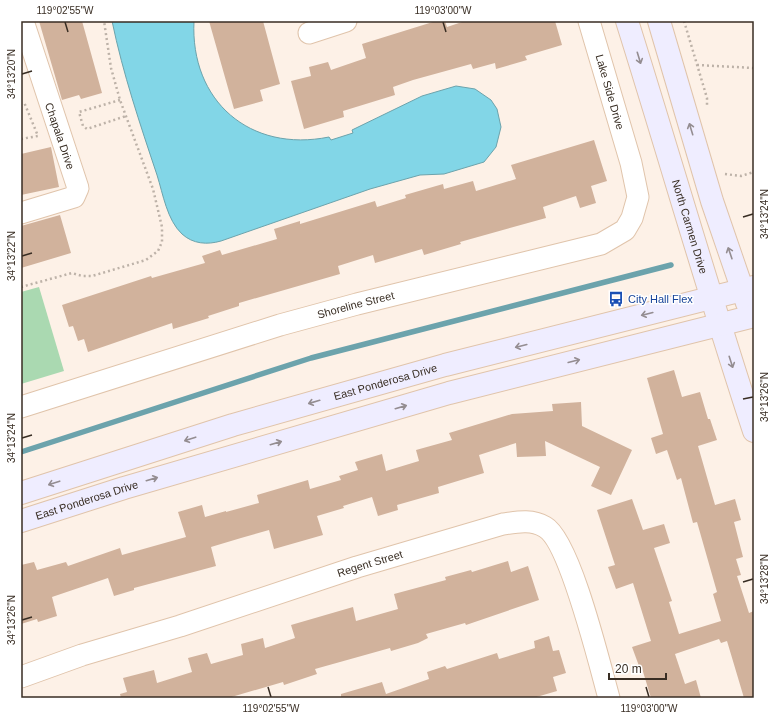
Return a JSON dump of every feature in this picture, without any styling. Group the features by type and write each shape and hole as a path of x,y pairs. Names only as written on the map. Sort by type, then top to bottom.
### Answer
{"main road":[{"name":"North Carmen Drive","path":"627,21 719,325 754,431"},
{"path":"659,21 712,201 748,289 753,319"},
{"name":"East Ponderosa Drive","path":"21,493 232,425 445,364 748,289"},
{"name":"East Ponderosa Drive","path":"21,521 124,488 449,393 719,325 753,319"}],"street":[{"path":"309,32 346,21"},
{"name":"Lake Side Drive","path":"589,21 631,163"},
{"name":"Chapala Drive","path":"21,213 74,197 78,188 24,32"},
{"name":"Shoreline Street","path":"21,407 287,323 357,304 601,244 625,230 632,218 638,197 631,163"},
{"name":"Regent Street","path":"21,677 82,655 180,626 356,567 503,524 527,522 536,523 550,531 566,559 609,698"}],"path":[{"path":"21,287 72,273 82,276 92,276 146,260 158,251 162,242 160,215 148,173 120,100 111,68 104,21"},
{"path":"684,21 707,98 705,111"},
{"path":"697,65 754,68"},
{"path":"120,100 79,112 83,126 87,129 126,116"},
{"path":"21,139 38,136 24,102"},
{"path":"723,168 726,174 741,176 754,172"}],"green space":[{"path":"39,287 64,371 21,384 21,292"}],"water":[{"path":"112,21 194,21 195,50 202,75 214,97 230,115 251,128 274,137 300,140 329,137 331,140 353,133 352,130 422,96 456,86 475,89 491,100 497,109 501,127 496,147 484,162 444,174 420,175 370,189 221,241 211,243 195,242 182,234 169,214 132,99"}],"building":[{"path":"39,21 82,21 102,93 81,99 79,95 62,100"},
{"path":"209,21 263,21 280,84 260,90 263,101 234,109"},
{"path":"436,21 445,21 447,27 465,21 555,21 562,45 525,56 527,60 496,69 495,63 473,69 471,64 413,80 393,87 395,95 343,111 344,117 304,129 291,81 311,76 309,67 328,62 331,70 366,58 362,44"},
{"path":"594,140 607,181 591,186 596,203 580,208 576,196 543,207 546,218 460,242 461,244 424,255 422,249 375,263 373,255 338,266 340,274 239,303 239,306 208,316 209,318 173,329 172,323 88,352 84,339 78,341 73,326 69,327 62,305 151,276 152,278 205,263 202,256 220,250 222,255 277,239 274,229 300,221 300,224 375,201 377,207 406,198 405,195 443,184 444,189 473,181 476,191 516,179 511,165"},
{"path":"51,147 59,187 21,195 21,154"},
{"path":"60,215 71,253 21,268 21,226"},
{"path":"674,370 682,397 700,392 708,419 710,419 717,440 698,446 715,505 735,499 741,520 734,522 743,557 736,559 741,575 737,576 749,613 754,611 754,698 744,698 727,641 721,643 719,639 675,654 685,684 696,680 701,698 651,698 641,665 639,666 632,647 651,641 633,583 616,589 608,567 615,565 597,510 632,499 643,530 664,524 670,543 654,548 672,601 669,602 679,634 721,621 713,594 717,592 697,522 693,523 681,478 677,480 667,450 656,454 651,438 663,434 647,378"},
{"path":"581,402 582,426 632,450 611,495 591,486 600,467 545,441 546,456 517,457 516,443 479,455 484,473 438,487 439,493 397,505 398,510 378,516 372,497 343,506 344,508 317,516 323,535 274,549 269,530 241,538 211,547 216,566 134,588 134,590 114,596 108,578 52,597 57,616 38,622 37,619 21,624 21,565 34,562 37,570 66,562 68,566 120,548 122,555 186,537 178,512 202,505 205,517 259,503 257,495 308,480 310,489 341,480 339,476 358,470 355,462 382,454 386,471 419,461 416,450 452,440 449,433 512,414 553,411 552,404"},
{"path":"508,561 511,572 528,566 539,600 466,625 465,623 426,634 428,638 418,643 391,651 390,648 315,669 317,674 284,685 283,682 228,698 121,698 120,694 127,692 123,678 154,670 157,683 192,672 188,658 207,653 211,664 243,655 241,644 263,638 265,648 295,638 291,625 353,607 356,621 398,609 394,594 446,580 445,577 471,570 472,572"},
{"path":"549,636 553,651 559,650 566,673 553,677 557,691 533,698 341,698 341,694 382,682 386,694 429,679 427,672 445,666 447,669 497,653 499,659 535,648 534,641"}],"waterway":[{"path":"21,452 311,358 671,265"}],"place":[{"name":"City Hall Flex","path":"616,299"}]}
